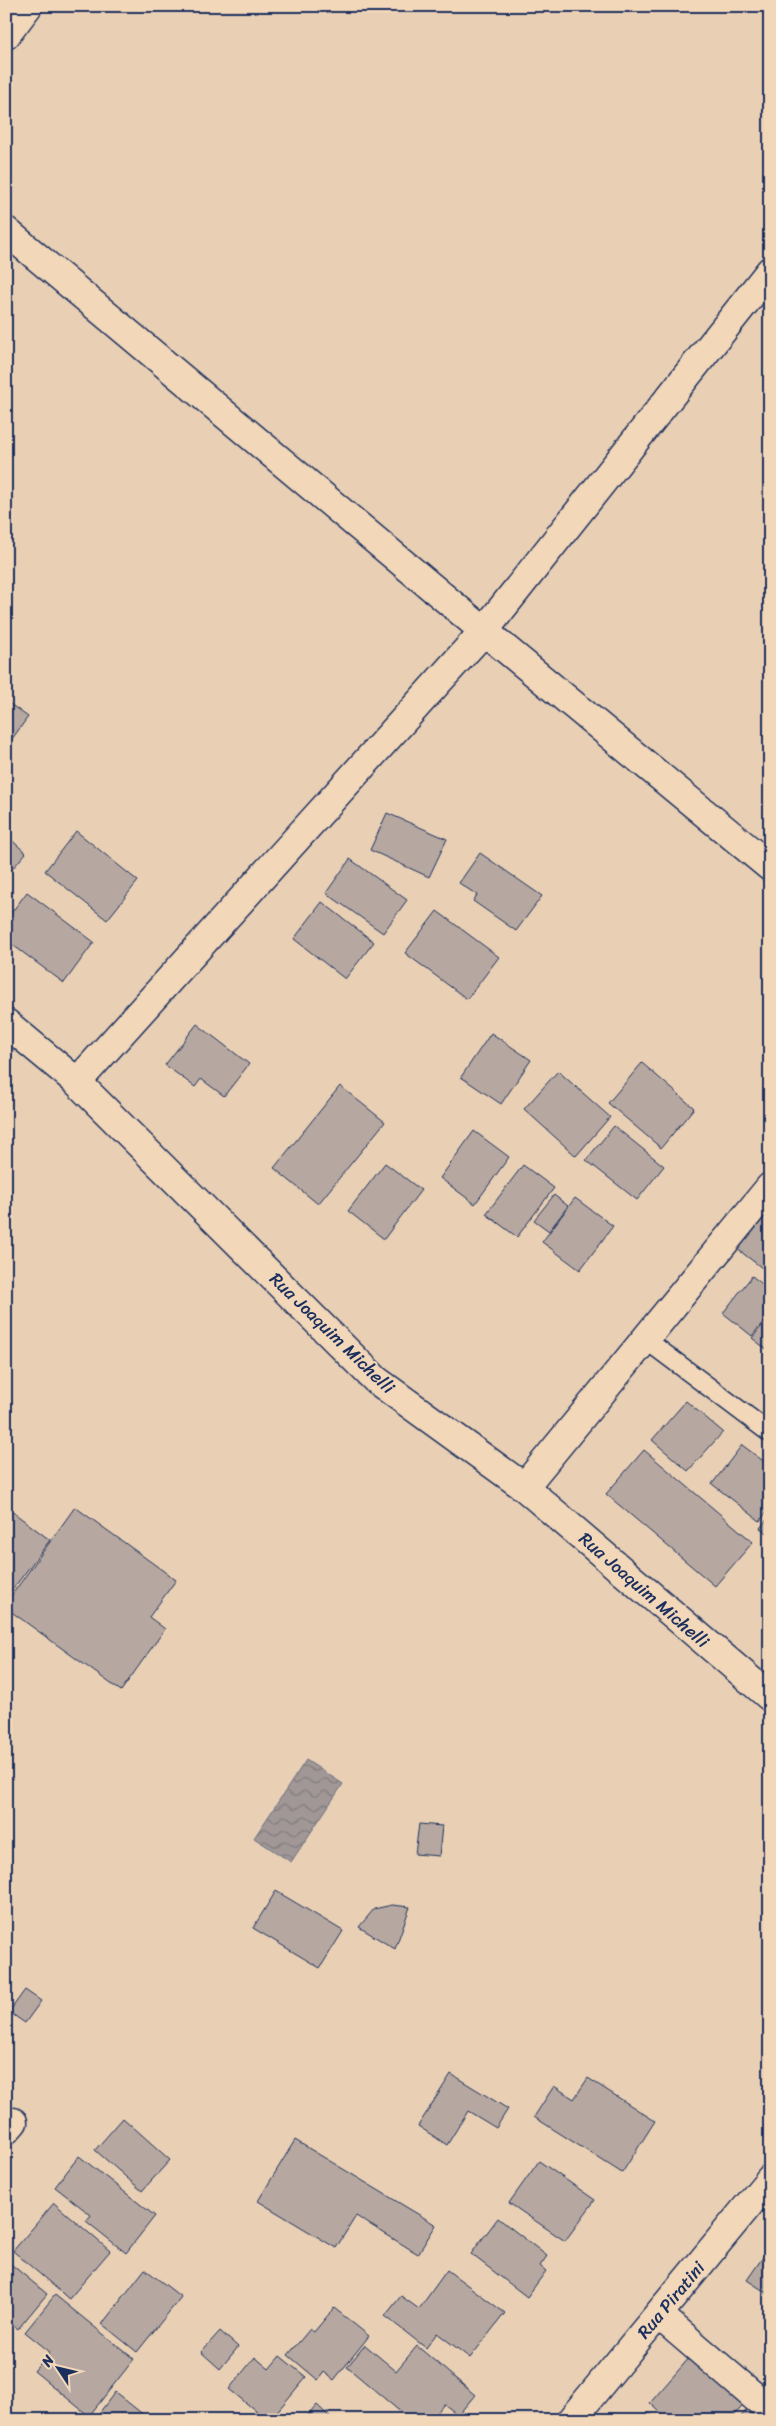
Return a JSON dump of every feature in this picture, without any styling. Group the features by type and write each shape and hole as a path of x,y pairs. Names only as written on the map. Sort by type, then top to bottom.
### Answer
{"street":[{"path":"6,35 28,6"},
{"path":"6,231 484,631 770,867"},
{"path":"77,1082 484,631 770,270"},
{"name":"Rua Joaquim Michelli","path":"6,1023 77,1082 376,1380 524,1487 770,1698"},
{"path":"524,1487 770,1187"},
{"name":"Rua Piratini","path":"571,2420 770,2179"},
{"path":"659,2315 770,2410"}],"lane":[{"path":"645,1339 770,1433"}],"water":[{"path":"306,1760 343,1784 291,1862 254,1838"}],"building":[{"path":"6,701 28,717 9,743 6,741"},
{"path":"387,813 447,839 429,877 370,850"},
{"path":"76,831 138,881 107,920 45,871"},
{"path":"6,835 26,853 6,876"},
{"path":"480,853 542,896 516,931 473,901 477,895 459,883"},
{"path":"350,859 407,900 383,933 326,893"},
{"path":"27,892 94,942 64,983 6,940 6,920"},
{"path":"322,902 374,942 345,979 294,939"},
{"path":"437,911 499,957 467,999 405,953"},
{"path":"197,1024 249,1064 224,1096 201,1079 195,1087 165,1065"},
{"path":"491,1033 531,1060 501,1104 461,1077"},
{"path":"642,1063 694,1108 661,1148 608,1103"},
{"path":"558,1071 610,1117 576,1156 524,1109"},
{"path":"340,1086 385,1122 318,1204 274,1168"},
{"path":"614,1126 664,1166 637,1200 586,1160"},
{"path":"474,1131 509,1157 475,1204 440,1178"},
{"path":"385,1163 421,1190 384,1239 348,1211"},
{"path":"523,1165 554,1188 517,1237 486,1214"},
{"path":"554,1195 568,1206 549,1231 534,1220"},
{"path":"575,1198 613,1226 580,1270 542,1242"},
{"path":"770,1201 770,1274 732,1245"},
{"path":"752,1276 770,1290 770,1313 752,1336 723,1313"},
{"path":"770,1316 770,1352 752,1338"},
{"path":"686,1401 723,1432 688,1471 652,1440"},
{"path":"742,1445 770,1466 770,1507 760,1521 712,1484"},
{"path":"644,1450 753,1542 715,1586 606,1494"},
{"path":"6,1507 50,1540 6,1598"},
{"path":"75,1507 176,1580 149,1617 165,1629 121,1691 6,1608 6,1603"},
{"path":"770,1516 770,1535 760,1528"},
{"path":"419,1824 442,1826 439,1856 415,1854"},
{"path":"276,1891 343,1931 320,1968 253,1928"},
{"path":"392,1905 410,1907 395,1949 359,1927 374,1909"},
{"path":"25,1990 41,2001 25,2023 9,2012"},
{"path":"451,2074 508,2109 496,2128 468,2111 447,2145 418,2126"},
{"path":"588,2078 655,2121 622,2173 534,2117 554,2086 574,2099"},
{"path":"123,2118 170,2160 142,2191 95,2150"},
{"path":"295,2140 436,2225 418,2254 356,2216 336,2248 258,2201"},
{"path":"79,2156 155,2216 126,2253 86,2221 91,2215 55,2187"},
{"path":"539,2161 595,2200 565,2241 509,2203"},
{"path":"54,2203 110,2251 69,2299 13,2251"},
{"path":"498,2218 547,2256 540,2266 546,2271 527,2297 471,2254"},
{"path":"770,2247 770,2295 747,2280"},
{"path":"6,2260 47,2294 18,2329 6,2320"},
{"path":"145,2269 181,2297 137,2352 102,2324"},
{"path":"447,2270 505,2313 470,2358 437,2333 426,2348 385,2316 401,2296 419,2309"},
{"path":"55,2295 134,2359 89,2416 34,2371 50,2352 25,2332"},
{"path":"334,2308 369,2336 334,2380 324,2372 318,2380 288,2355 310,2329 314,2332"},
{"path":"220,2331 238,2347 220,2369 201,2352"},
{"path":"365,2345 396,2371 417,2346 475,2395 458,2415 444,2404 431,2420 410,2420 347,2367"},
{"path":"280,2356 306,2377 270,2420 267,2420 229,2389 255,2357 269,2369"},
{"path":"690,2357 744,2404 731,2420 669,2420 650,2403"},
{"path":"115,2392 150,2420 94,2420"},
{"path":"317,2405 333,2420 304,2420"},
{"path":"751,2405 769,2420 738,2420"},
{"path":"649,2413 658,2420 643,2420"}]}
